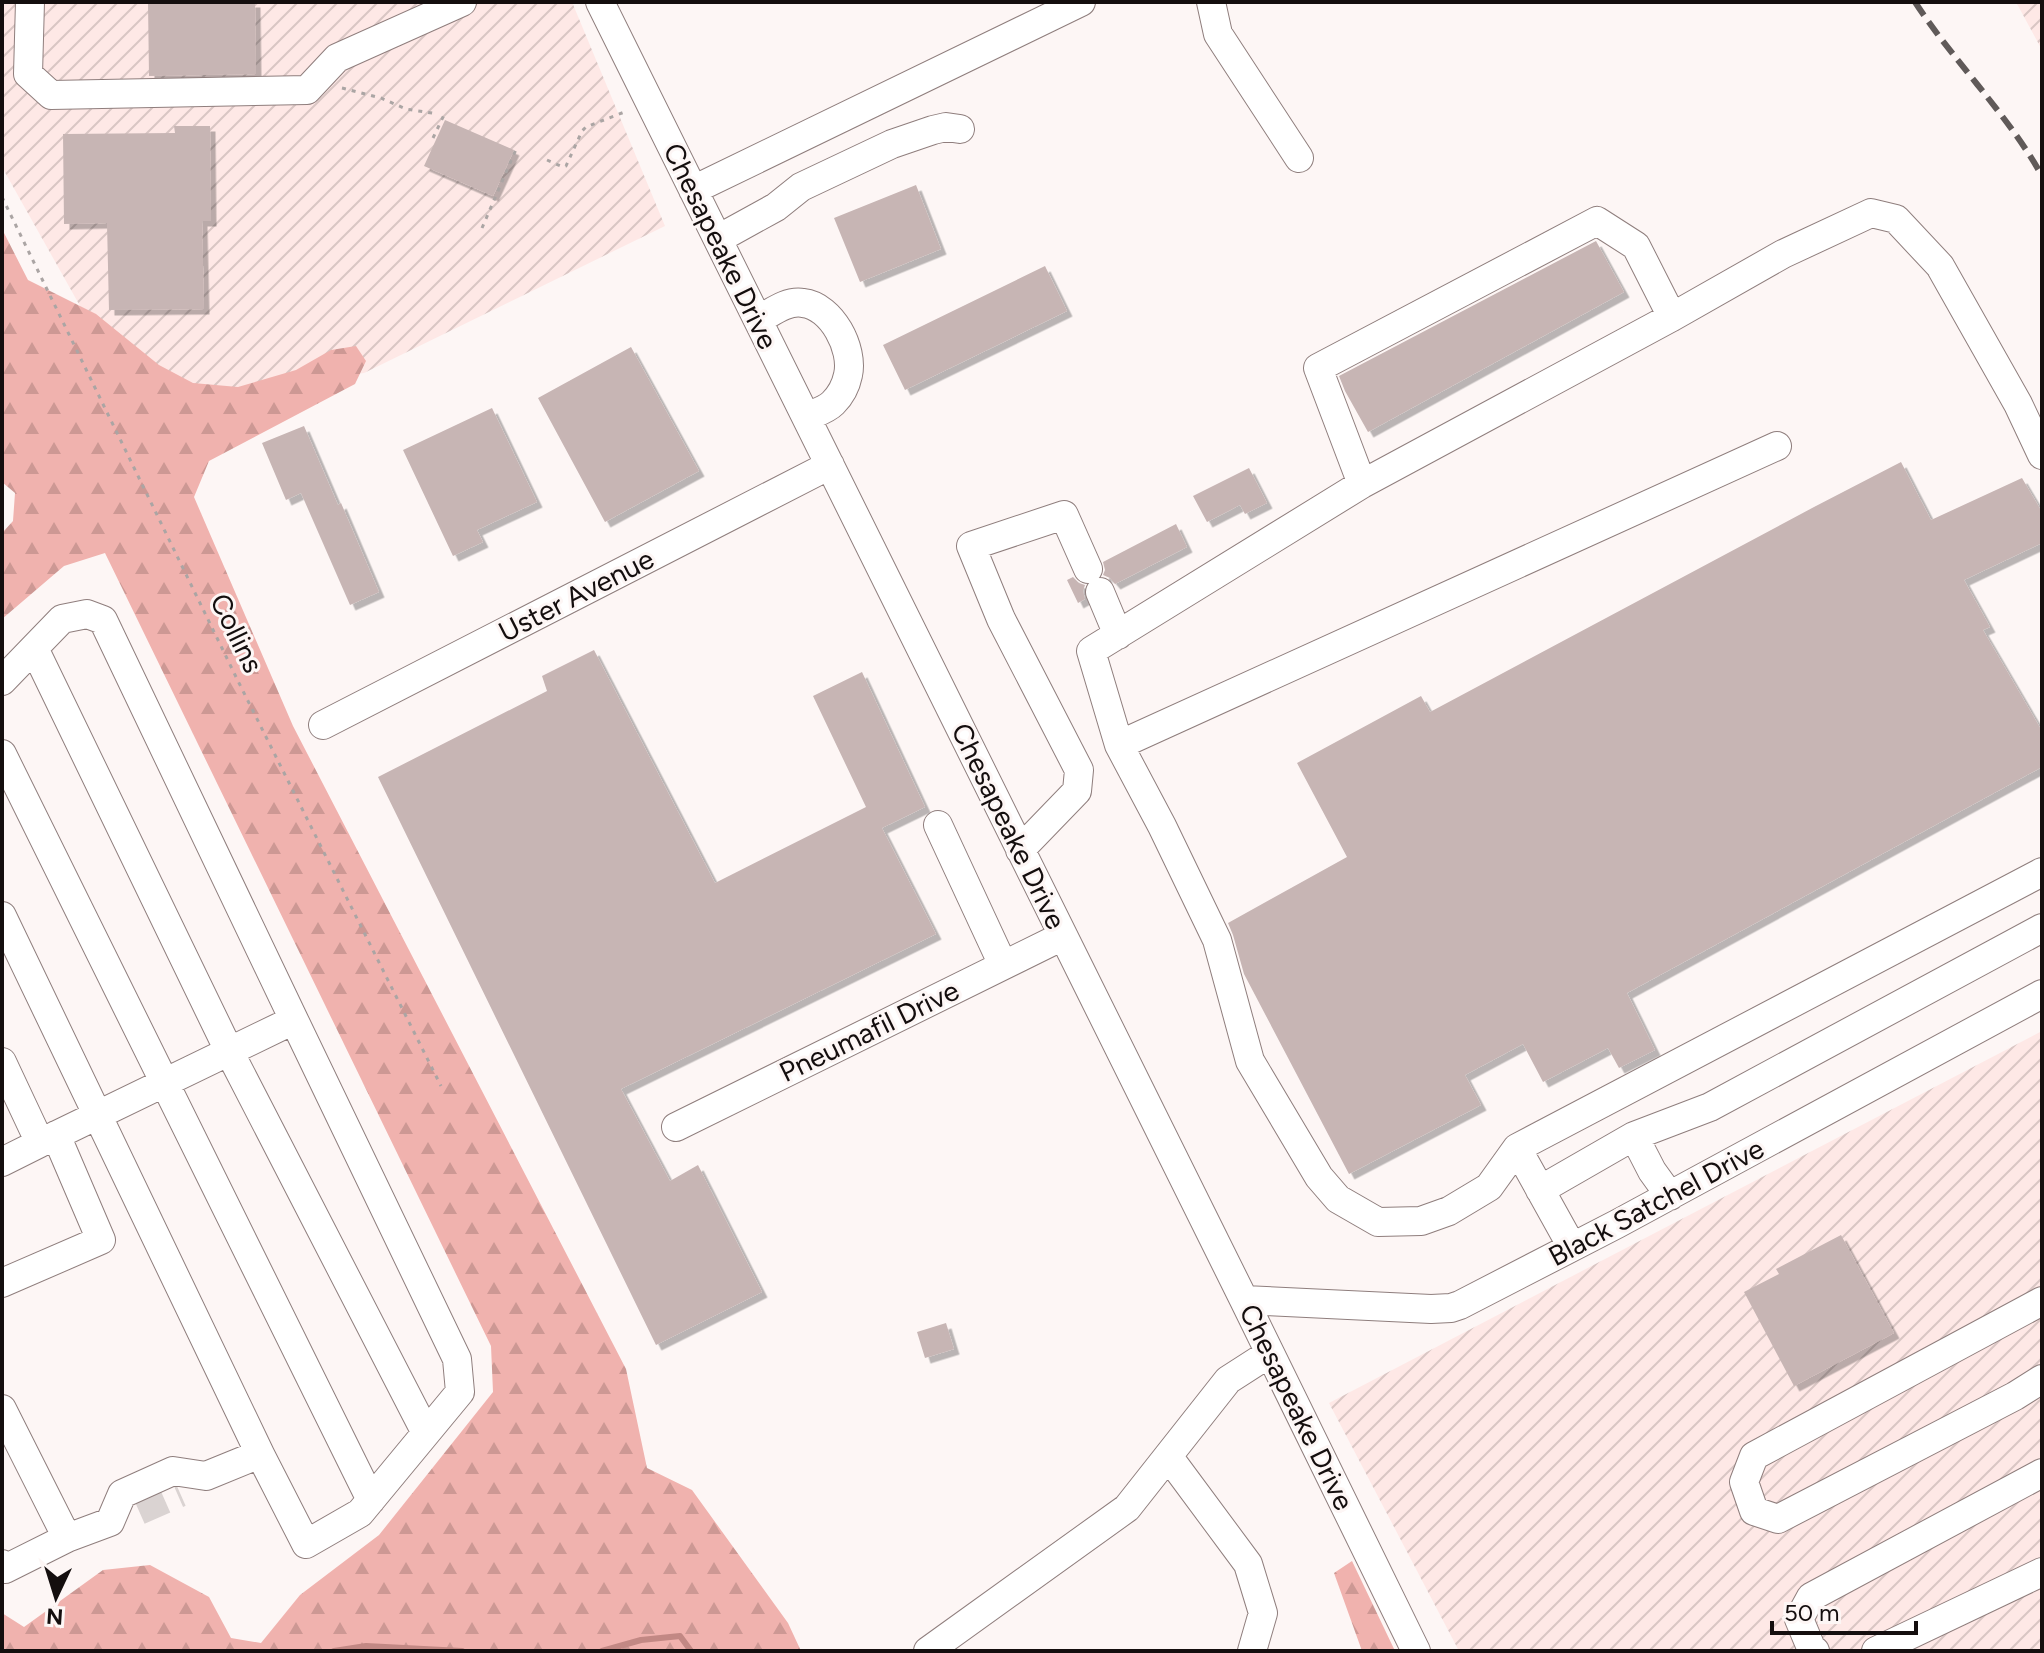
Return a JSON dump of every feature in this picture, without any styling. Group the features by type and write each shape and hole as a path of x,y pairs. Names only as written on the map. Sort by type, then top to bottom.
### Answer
{"street":[{"path":"30,2 28,74 51,95 307,90 337,58 462,2"},
{"name":"Chesapeake Drive","path":"600,2 1416,1651"},
{"path":"693,190 1081,2"},
{"path":"1211,2 1218,34 1299,158"},
{"path":"718,239 776,207 801,187 892,144 946,127 960,129"},
{"path":"2042,455 2018,404 1940,266 1896,219 1871,213 1783,254 1362,484 1091,651 1119,745 1217,940 1250,1061 1319,1177 1338,1199 1378,1222 1421,1221 1449,1211 1489,1187 1517,1148 2042,872"},
{"path":"1362,484 1318,368 1597,221 1636,246 1672,317"},
{"path":"758,320 793,303 805,303 825,312 844,342 849,359 848,375 842,390 834,402 806,417"},
{"path":"1119,745 1777,446"},
{"name":"Uster Avenue","path":"323,725 830,465"},
{"path":"1020,850 1077,791 1079,770 1001,619 971,546 1064,515 1118,635"},
{"path":"2,681 62,619 87,614 103,620 457,1359 460,1392 360,1513 306,1544 2,916"},
{"path":"34,648 229,1051 426,1433"},
{"path":"2,754 371,1500"},
{"path":"938,825 1003,965"},
{"path":"1540,1190 1634,1136 1710,1107 2042,928"},
{"name":"Pneumafil Drive","path":"676,1127 1063,936"},
{"name":"Black Satchel Drive","path":"1244,1300 1431,1309 1460,1305 1670,1196 2042,994"},
{"path":"2,1162 294,1020"},
{"path":"2,1062 48,1139 101,1240 2,1283"},
{"path":"1634,1136 1652,1171 1670,1196"},
{"path":"1517,1148 1572,1247"},
{"path":"2042,1301 1754,1456 1744,1482 1754,1511 1778,1519 2042,1379"},
{"path":"928,1651 1127,1508 1228,1380 1270,1353"},
{"path":"2,1409 67,1538"},
{"path":"180,1493 206,1476 260,1454"},
{"path":"1168,1456 1248,1564 1263,1613 1252,1651"},
{"path":"110,1522 122,1494 173,1471 206,1476"},
{"path":"1815,1651 1799,1619 1811,1597 2042,1473"},
{"path":"2,1564 5,1569 67,1538 139,1511"},
{"path":"1876,1651 2042,1572"}],"path":[{"path":"339,87 406,109 441,114 433,138"},
{"path":"547,160 566,166 586,127 627,111"},
{"path":"482,228 517,147"},
{"name":"Collins","path":"2,197 252,709 441,1086"}],"shaded area":[{"path":"2,2 572,2 665,226 364,373 193,396 89,322 2,167"},
{"path":"2016,2 2042,2 2042,50"},
{"path":"2042,1031 2042,1651 1459,1651 1329,1403"}],"green space":[{"path":"2,229 28,280 96,314 159,365 193,383 238,387 296,370 331,350 356,346 366,361 355,384 209,461 194,497 293,726 626,1369 647,1468 692,1490 788,1623 801,1651 2,1651 2,1613 24,1627 103,1570 150,1565 209,1597 231,1638 261,1643 300,1595 379,1535 493,1392 491,1346 105,553 64,566 2,619 2,533 13,521 15,493 2,482"},
{"path":"1352,1561 1395,1651 1362,1651 1334,1573"}],"building":[{"path":"148,2 255,2 256,74 149,76"},
{"path":"445,120 514,150 493,196 424,166"},
{"path":"174,126 210,126 211,221 202,221 204,309 109,310 107,223 64,224 63,134 175,133"},
{"path":"916,185 941,249 860,282 834,218"},
{"path":"1596,241 1624,292 1368,432 1339,376"},
{"path":"1045,266 1067,311 905,390 883,345"},
{"path":"631,347 699,471 605,522 538,398"},
{"path":"492,408 537,502 477,530 483,542 453,556 403,450"},
{"path":"304,426 379,592 350,605 301,493 286,500 262,443"},
{"path":"1901,462 1931,520 2022,478 2042,512 2042,543 1964,580 1990,627 1983,630 2042,731 2042,767 1627,993 1655,1050 1619,1068 1608,1048 1543,1082 1523,1044 1465,1075 1481,1105 1349,1174 1244,974 1228,923 1347,857 1297,763 1421,696 1430,712"},
{"path":"1249,468 1267,503 1245,514 1240,505 1207,522 1193,496"},
{"path":"1176,524 1187,547 1115,584 1103,575 1103,562"},
{"path":"1073,577 1085,585 1085,599 1078,603 1067,580"},
{"path":"594,650 715,883 866,807 813,696 862,672 925,807 882,828 936,934 621,1089 670,1181 698,1165 762,1292 656,1345 378,777 547,691 542,676"},
{"path":"1841,1235 1894,1333 1794,1386 1744,1292 1779,1274 1776,1269"},
{"path":"946,1323 954,1349 925,1358 917,1332"}],"waterway":[{"path":"602,1651 641,1640 680,1636 691,1651"},
{"path":"334,1651 366,1646 462,1651"}],"tunnel":[{"path":"139,1511 180,1493"}],"railway":[{"path":"1915,2 2013,131 2042,176"}]}
